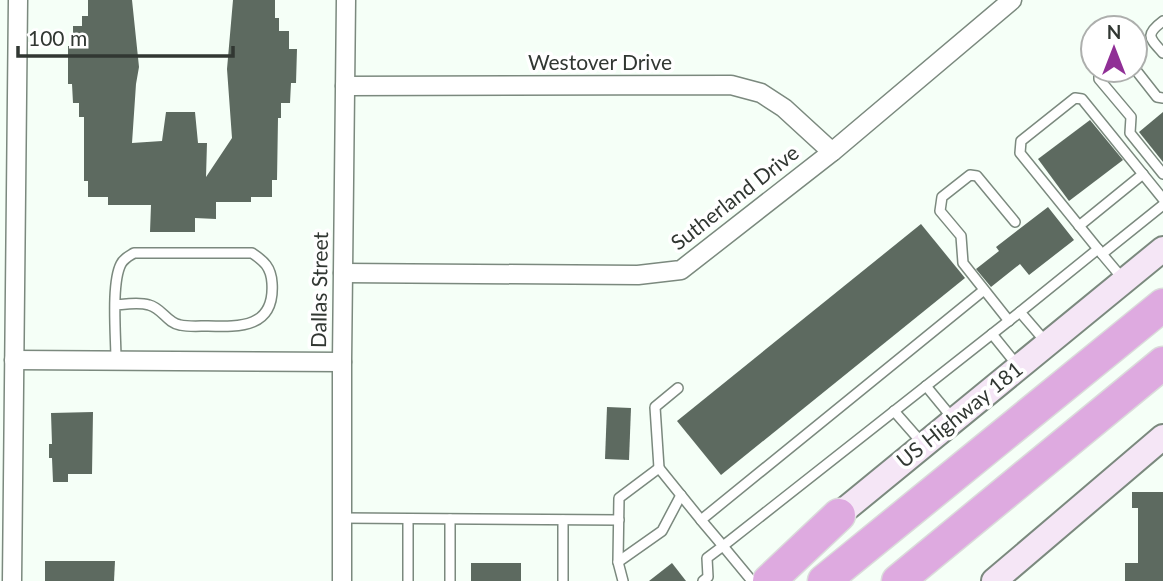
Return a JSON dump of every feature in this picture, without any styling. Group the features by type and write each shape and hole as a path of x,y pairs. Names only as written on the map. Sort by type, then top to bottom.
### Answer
{"highway":[{"path":"824,581 1163,305"},
{"path":"898,581 1163,363"},
{"path":"769,581 838,515"}],"main road":[{"name":"US Highway 181","path":"755,581 1163,249"},
{"path":"994,581 1163,437"}],"street":[{"path":"12,581 14,360 7,271 18,0"},
{"name":"Dallas Street","path":"342,581 346,0"},
{"name":"Sutherland Drive","path":"343,273 638,275 681,270 832,152 1012,0"},
{"name":"Westover Drive","path":"345,86 731,85 761,93 784,108 832,152"},
{"path":"14,360 342,362"}],"lane":[{"path":"1163,21 1152,29 1150,34 1163,54"},
{"path":"1103,84 1130,117 1130,133 1163,174"},
{"path":"1147,84 1157,97 1163,98"},
{"path":"1124,281 1020,152 1021,141 1075,98 1082,99 1163,199"},
{"path":"1079,226 1143,174"},
{"path":"1009,320 963,263 961,236 940,211 942,197 970,175 977,176 1015,222"},
{"path":"703,581 708,577 707,558 1009,320 1163,205"},
{"path":"116,304 148,304 179,325 242,327 257,320 266,310 272,292 271,275 266,262 252,253 134,253 123,260 117,276 116,304 116,360"},
{"path":"701,520 984,290"},
{"path":"1020,312 1047,344"},
{"path":"992,334 1019,367"},
{"path":"926,386 954,421"},
{"path":"678,388 655,407 659,468 755,581"},
{"path":"894,411 923,445"},
{"path":"623,581 618,562 619,498 659,468"},
{"path":"618,562 662,531 681,495"},
{"path":"342,519 619,520"},
{"path":"408,519 408,581"},
{"path":"450,519 450,581"},
{"path":"563,520 563,581"}],"building":[{"path":"88,0 132,0 139,67 132,143 162,141 166,112 195,112 198,143 207,143 206,177 232,138 227,69 233,0 275,0 275,18 279,18 279,31 289,31 289,49 297,49 296,83 291,83 290,103 281,103 281,118 278,118 277,180 272,180 272,197 251,197 251,202 216,202 216,219 195,218 195,232 150,232 151,205 108,205 108,197 88,197 88,181 84,181 84,117 79,117 79,103 73,103 72,84 68,84 68,46 73,46 73,26 82,26 82,16 88,16"},
{"path":"1163,112 1163,162 1139,132"},
{"path":"1090,120 1123,160 1069,201 1038,159"},
{"path":"1048,207 1074,240 1029,275 1020,264 991,287 976,269 999,251 996,247"},
{"path":"921,224 965,278 721,475 677,421"},
{"path":"607,407 631,408 629,460 605,459"},
{"path":"93,412 92,474 68,474 68,482 53,482 52,458 49,458 49,444 52,444 51,413"},
{"path":"1132,492 1163,492 1163,581 1125,581 1125,563 1138,563 1138,508 1132,508"},
{"path":"45,561 115,561 114,581 45,581"},
{"path":"471,563 521,563 521,581 471,581"},
{"path":"672,563 686,581 649,581"}]}
